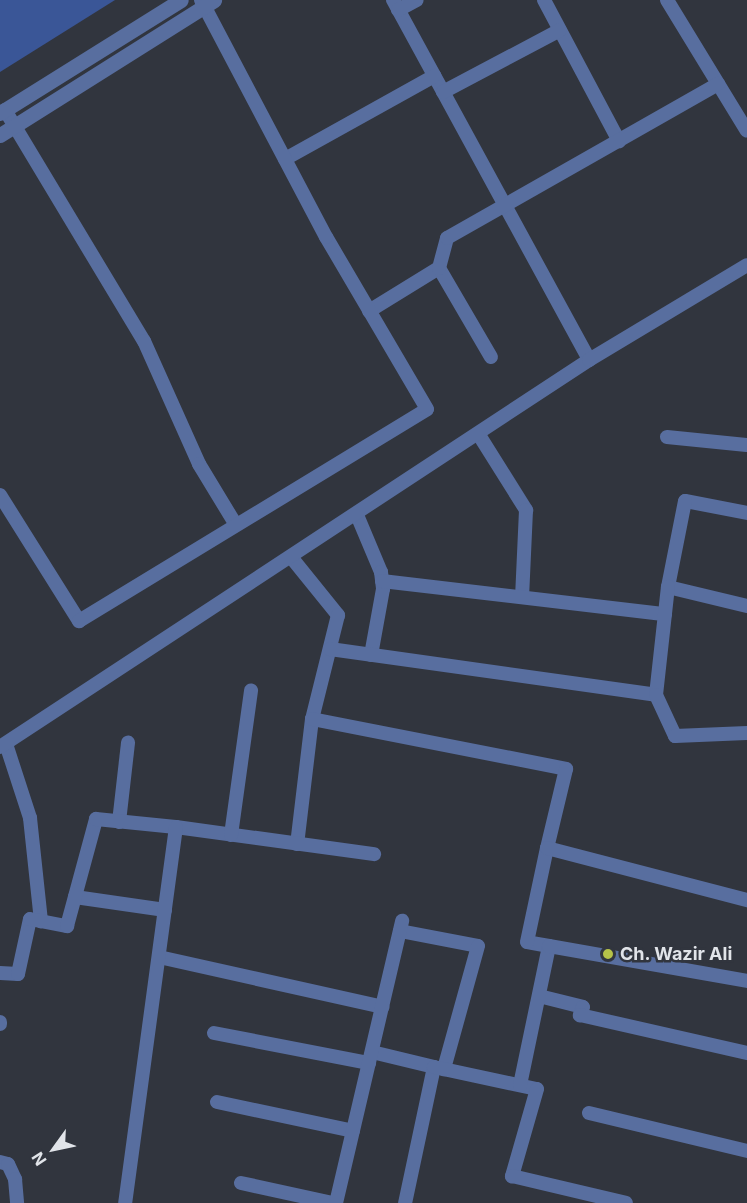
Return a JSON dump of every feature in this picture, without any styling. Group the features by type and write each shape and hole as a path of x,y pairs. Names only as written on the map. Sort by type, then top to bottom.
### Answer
{"street":[{"path":"181,0 2,112 15,126 144,341 199,464 236,525"},
{"path":"417,0 396,5 589,360"},
{"path":"544,0 618,141"},
{"path":"667,0 747,131"},
{"path":"0,135 207,2 285,159 369,311 427,409 79,621 0,495"},
{"path":"443,92 560,30"},
{"path":"285,159 434,76"},
{"path":"369,311 439,268 447,238 718,84"},
{"path":"41,921 30,818 3,746 479,435 589,360 747,265"},
{"path":"439,268 491,357"},
{"path":"479,435 526,510 522,597"},
{"path":"668,437 747,445"},
{"path":"747,513 685,501 668,587 656,695 675,736 747,733"},
{"path":"357,515 382,581 380,618 371,655"},
{"path":"291,557 338,615 312,719 297,844"},
{"path":"382,581 665,614"},
{"path":"668,587 747,606"},
{"path":"330,649 656,695"},
{"path":"231,835 251,690"},
{"path":"312,719 566,769 527,942 747,981"},
{"path":"119,822 128,743"},
{"path":"0,972 18,974 30,919 67,926 96,819 176,827 374,854"},
{"path":"125,1203 176,827"},
{"path":"547,848 747,900"},
{"path":"75,897 165,910"},
{"path":"241,1183 334,1203 401,926 478,946 439,1068 405,1203"},
{"path":"520,1085 549,946"},
{"path":"159,957 382,1007"},
{"path":"539,996 583,1007 580,1015 747,1053"},
{"path":"214,1033 439,1068 537,1089 512,1176 626,1203"},
{"path":"217,1102 353,1131"},
{"path":"589,1113 747,1151"},
{"path":"0,1162 8,1164 15,1179 17,1203"}],"shaded area":[{"path":"0,0 115,0 0,72"}],"place":[{"name":"Ch. Wazir Ali","path":"608,954"}]}
